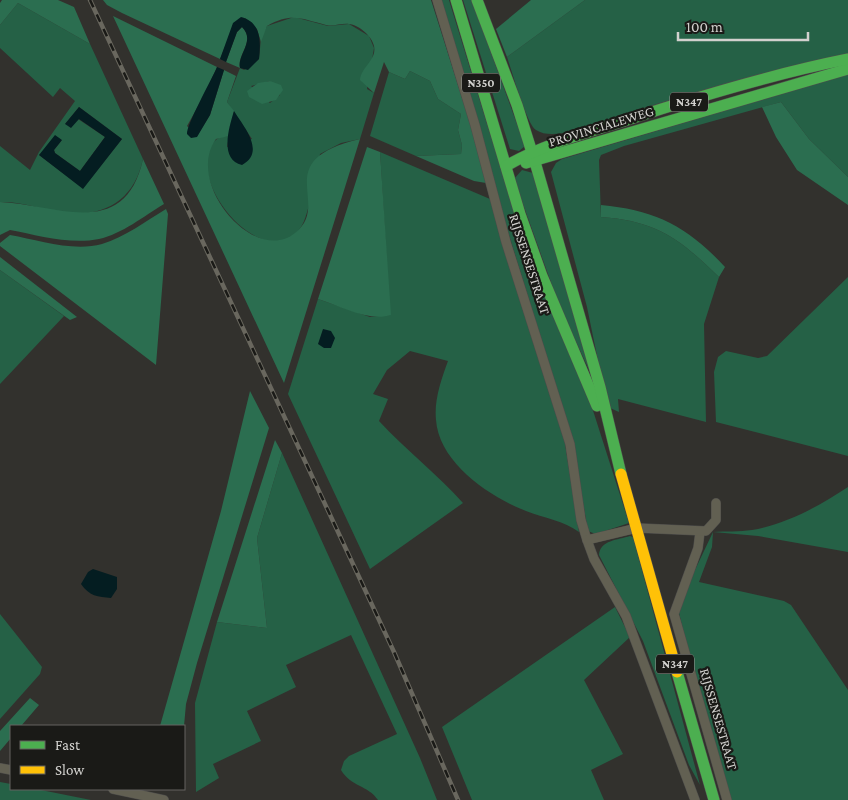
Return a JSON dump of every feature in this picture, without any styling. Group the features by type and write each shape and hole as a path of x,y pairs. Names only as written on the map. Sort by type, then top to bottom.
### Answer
{"main road":[{"name":"RIJSSENSESTRAAT","path":"456,0 520,214 542,276 612,444"},
{"name":"RIJSSENSESTRAAT","path":"477,0 518,104 536,162 600,387 612,444 714,800"},
{"name":"PROVINCIALEWEG","path":"532,151 715,94 823,64 848,59"},
{"name":"PROVINCIALEWEG","path":"506,166 536,162 848,69"},
{"name":"N347","path":"506,166 532,151"}],"street":[{"name":"RIJSSENSESTRAAT","path":"437,0 475,125 506,242 570,444 581,520 586,540 594,559 626,616 695,800"},
{"path":"586,540 637,528 706,532 715,524 716,503"},
{"name":"RIJSSENSESTRAAT","path":"700,532 691,570 674,614 727,800"},
{"path":"118,790 164,800"}],"green space":[{"path":"2,0 58,0 74,7 90,44 18,3 0,25 0,3"},
{"path":"103,0 431,0 471,126 486,183 474,181 416,156 461,154 462,145 458,130 461,114 438,99 430,81 410,71 405,79 389,72 384,62 374,93 360,80 373,55 373,42 357,26 346,24 329,25 296,18 283,19 267,26 261,42 257,29 245,18 227,42 220,59 122,13 107,5"},
{"path":"440,0 449,0 492,140 589,398 629,523 598,535 588,531 571,435 499,203"},
{"path":"463,0 472,0 525,146 519,151 510,149"},
{"path":"531,0 585,0 507,57 496,29"},
{"path":"585,0 848,0 848,55 689,95 573,131 557,134 542,133 536,130 528,118 507,57"},
{"path":"18,3 90,44 143,159 139,174 132,186 114,204 90,213 76,213 0,202 0,146 30,170 39,152 75,101 60,88 53,97 0,48 0,25","holes":["79,107 122,139 83,188 39,155 62,140 54,150 55,153 80,171 105,137 78,119 65,124"]},
{"path":"113,16 217,67 205,94 187,126 197,136 210,115 224,70 236,76 227,102 234,111 229,136 216,139 209,157 209,177 216,197 228,215 244,229 261,238 279,240 295,233 305,221 308,209 307,183 309,170 316,159 332,148 360,139 284,383"},
{"path":"294,17 328,26 349,24 369,36 374,48 367,89 374,93 360,139 341,143 320,154 309,204 301,227 287,239 270,241 253,235 237,223 222,206 212,187 207,168 209,150 217,139 229,136 227,147 252,139 227,102 240,68 244,70 259,59 261,38 267,26","holes":["270,81 280,95 270,103 251,86"]},
{"path":"242,27 246,32 247,42 241,58 240,68 226,62 237,32"},
{"path":"410,71 430,81 438,99 461,114 458,130 462,145 461,154 416,156 370,136 389,72 405,79"},
{"path":"848,74 848,177 809,139 781,102 624,146 601,155 599,160 601,217 638,223 666,234 692,252 719,277 704,324 706,422 618,399 619,412 610,408 602,380 587,307 551,172 556,163 562,159"},
{"path":"270,81 281,85 283,90 276,100 262,104 249,97 247,91 258,83"},
{"path":"781,102 809,139 848,177 848,205 797,170 776,137 762,107"},
{"path":"367,147 380,152 391,315 382,317 364,315 318,299"},
{"path":"380,152 490,199 563,431 579,532 567,525 526,511 497,497 482,487 456,464 439,436 436,420 437,398 448,361 410,351 387,370 373,394 388,399 379,421 463,503 370,569 288,394 318,299 370,317 390,315"},
{"path":"143,159 164,204 124,229 108,237 88,241 54,239 10,230 0,235 0,202 65,211 85,212 104,210 121,201 134,185"},
{"path":"522,170 533,173 595,383 559,305 514,179"},
{"path":"601,205 638,211 669,222 697,241 725,267 719,277 692,252 666,234 638,223 601,217"},
{"path":"166,209 168,214 156,365 0,246 0,243 10,235 68,246 79,247 102,244 127,233"},
{"path":"0,257 77,317 70,320 0,270"},
{"path":"0,270 64,316 0,384"},
{"path":"848,277 848,456 716,422 714,372 718,357 726,351 758,358 767,356"},
{"path":"250,391 269,428 197,663 186,704 184,725 160,725 221,511"},
{"path":"275,440 282,453 257,538 267,628 217,622"},
{"path":"282,453 420,758 437,800 378,800 369,791 345,776 341,770 344,761 349,756 397,734 351,635 286,665 296,687 247,711 261,741 213,764 219,778 196,792 195,703 217,622 267,628 257,538"},
{"path":"848,487 848,552 758,536 713,532 752,530 790,519 826,501"},
{"path":"713,532 712,547 699,582 784,601 791,605 848,690 848,800 730,800 704,715 679,613 694,572"},
{"path":"630,536 633,537 700,785 689,765 643,641 599,555 600,550 606,543"},
{"path":"615,607 630,637 584,680 623,754 591,770 604,800 472,800 442,727"},
{"path":"0,614 42,667 40,674 0,719"},
{"path":"30,698 39,705 22,725 10,725 10,739 0,751 0,731"},
{"path":"0,782 10,784 10,790 41,790 91,800 0,800"}],"water":[{"path":"241,17 253,23 258,33 260,46 259,59 248,70 240,68 241,58 247,42 246,32 242,27 237,32 226,62 220,59 233,23"},
{"path":"217,67 224,70 210,115 197,137 191,138 187,134 188,129"},
{"path":"79,107 122,139 83,189 39,155 55,135 62,140 54,150 55,153 80,171 105,137 79,119 71,128 65,124"},
{"path":"234,111 251,139 253,146 249,160 242,165 230,157 228,150 228,134"},
{"path":"323,329 331,331 335,338 331,348 324,348 318,344"},
{"path":"93,569 117,577 117,589 111,598 94,595 81,584 88,572"}],"railway":[{"path":"90,0 394,652 458,800"}],"traffic: fast":[{"path":"456,0 520,214 542,276 597,406"},
{"path":"477,0 517,105 535,162 600,387 621,474"},
{"path":"506,166 535,151 565,140 682,102 764,79 848,59"},
{"path":"526,163 848,69"},
{"path":"677,672 714,800"}],"traffic: slow":[{"path":"621,474 677,672"}]}
